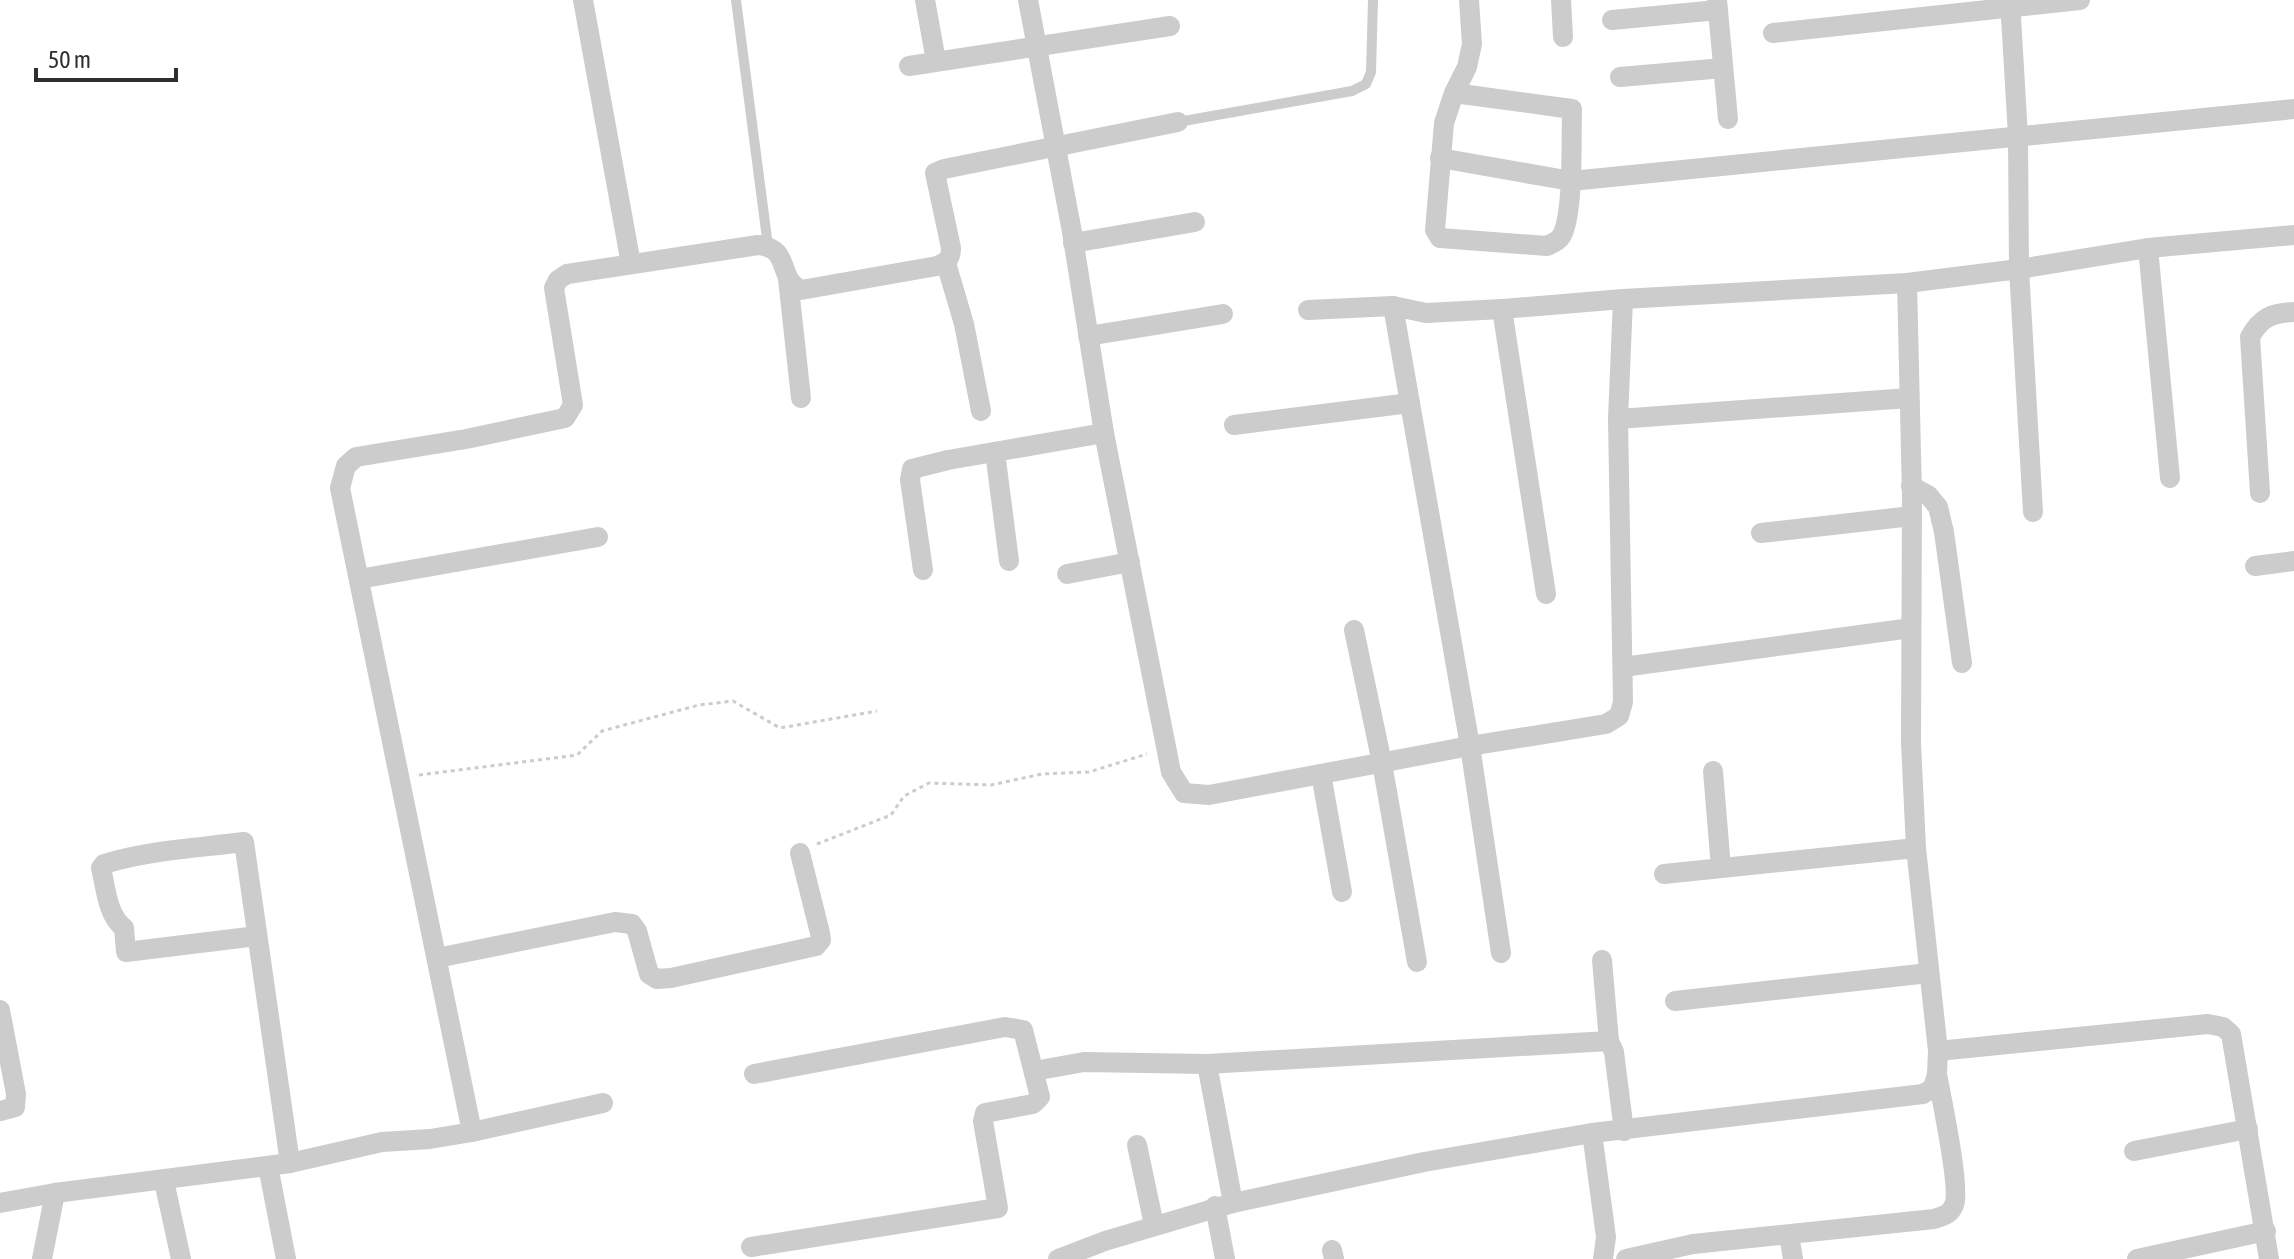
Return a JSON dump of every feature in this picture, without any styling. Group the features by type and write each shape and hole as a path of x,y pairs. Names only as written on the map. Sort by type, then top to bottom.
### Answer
{"street":[{"path":"583,0 631,264"},
{"path":"925,0 936,61"},
{"path":"1028,0 1104,433 1171,772 1184,793 1209,795 1606,724 1619,716 1623,702 1618,419 1623,299"},
{"path":"1454,93 1572,109 1571,181 1561,237 1547,246 1440,238 1435,230 1444,123 1454,93 1467,67 1472,44 1469,0"},
{"path":"1561,0 1563,37"},
{"path":"1773,33 2010,3 2080,0"},
{"path":"2010,3 2018,136 2019,269 2033,512"},
{"path":"1612,20 1717,5 1728,119"},
{"path":"909,66 1170,26"},
{"path":"1620,77 1723,68"},
{"path":"1440,158 1571,181 2294,109"},
{"path":"788,279 793,286 810,290 946,263 951,257 951,248 935,173 1178,122"},
{"path":"1073,243 1195,222"},
{"path":"1308,310 1393,306 1426,313 1907,283 2148,248 2294,235"},
{"path":"472,1132 340,488 346,466 356,457 466,439 565,418 573,405 554,288 558,280 567,274 758,245 768,246 779,253 788,279 801,398"},
{"path":"2148,248 2170,478"},
{"path":"946,263 964,324 981,411"},
{"path":"1626,1259 1693,1244 1934,1219 1948,1214 1956,1203 1937,1074 1938,1051 1916,848 1907,283"},
{"path":"1393,306 1470,746 1501,953"},
{"path":"1502,309 1546,594"},
{"path":"2260,493 2250,337 2259,321 2276,313 2294,312"},
{"path":"1088,336 1223,314"},
{"path":"1618,419 1909,398"},
{"path":"1234,425 1410,403"},
{"path":"923,570 910,473 918,466 1104,433"},
{"path":"995,452 1009,561"},
{"path":"1911,486 1928,495 1938,507 1962,663"},
{"path":"1761,533 1912,516"},
{"path":"359,579 598,537"},
{"path":"2255,566 2294,561"},
{"path":"1067,574 1130,562"},
{"path":"1623,667 1911,628"},
{"path":"1354,630 1382,763 1417,962"},
{"path":"1713,771 1721,868"},
{"path":"1321,774 1342,892"},
{"path":"257,936 126,952 124,928 116,922 112,912 101,868 104,864 150,854 244,842 290,1163"},
{"path":"1664,874 1916,848"},
{"path":"437,958 615,922 632,924 637,931 649,974 657,979 816,946 821,940 820,933 800,853"},
{"path":"1602,960 1609,1041 1614,1052 1624,1131"},
{"path":"1675,1001 1929,973"},
{"path":"0,1010 16,1094 15,1107 0,1111"},
{"path":"1938,1051 2208,1024 2223,1027 2231,1034 2269,1259"},
{"path":"751,1247 998,1208 983,1121 985,1113 1033,1104 1040,1097 1023,1030 1005,1027 754,1074"},
{"path":"1034,1071 1084,1062 1207,1064 1609,1041"},
{"path":"1207,1064 1224,1204 1225,1259"},
{"path":"1058,1259 1107,1250 1154,1225 1224,1204 1424,1162 1592,1133 1923,1094 1933,1088 1937,1074"},
{"path":"0,1203 290,1163 382,1142 472,1132 603,1103"},
{"path":"2134,1151 2248,1129"},
{"path":"1592,1133 1606,1237 1603,1259"},
{"path":"1137,1145 1154,1225"},
{"path":"268,1166 286,1259"},
{"path":"164,1181 181,1259"},
{"path":"42,1259 55,1193"},
{"path":"2137,1259 2266,1231"},
{"path":"1789,1235 1793,1259"}],"lane":[{"path":"736,0 768,246"},
{"path":"1178,122 1352,91 1366,84 1372,61 1373,0"}],"path":[{"path":"399,777 577,755 602,731 699,705 733,701 780,728 877,711"},
{"path":"800,853 831,837 891,815 904,796 929,783 991,785 1042,774 1089,772 1166,748"}]}
